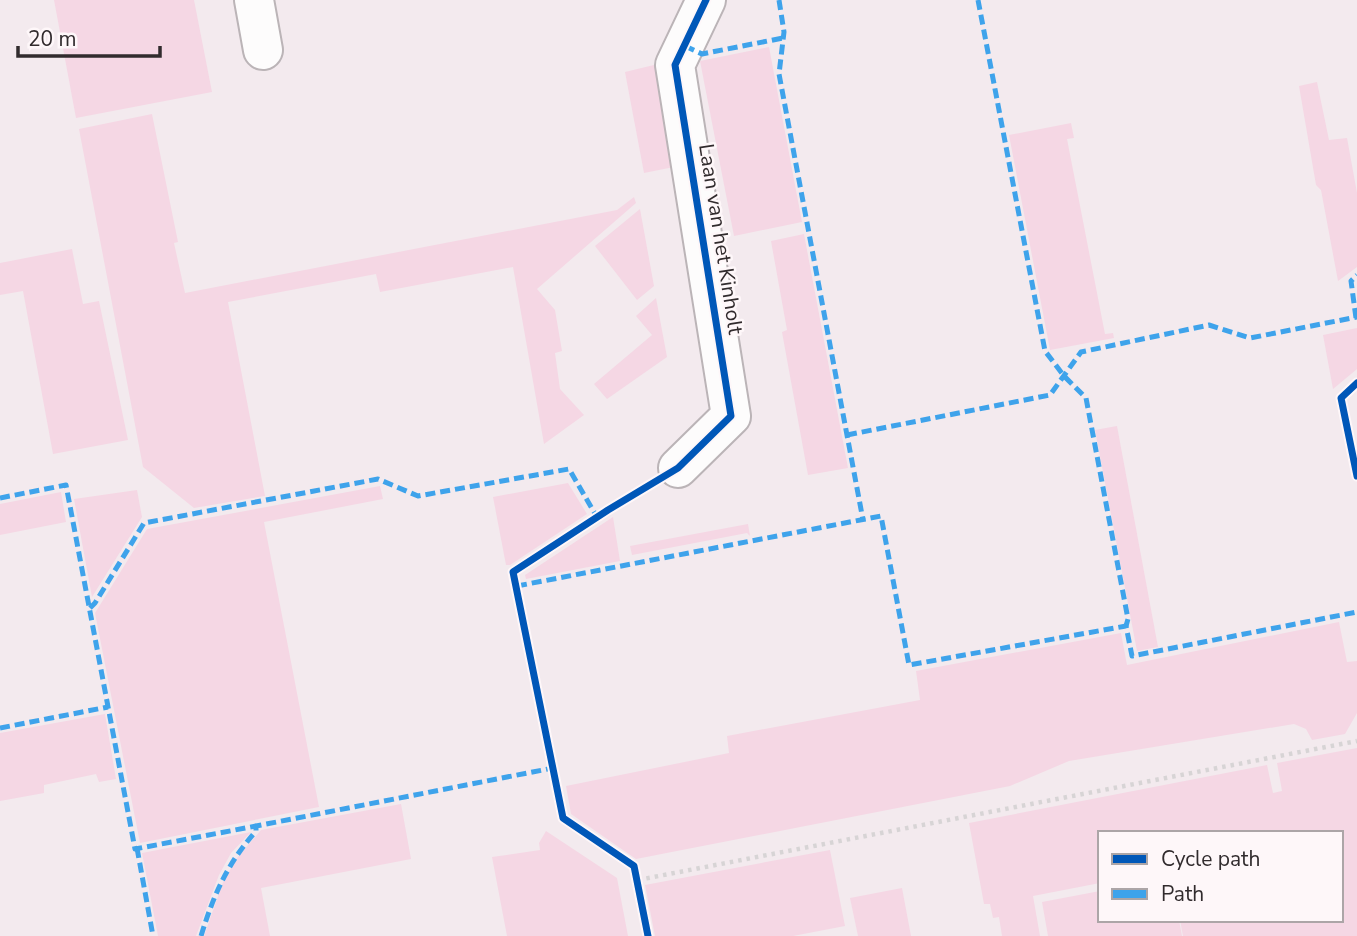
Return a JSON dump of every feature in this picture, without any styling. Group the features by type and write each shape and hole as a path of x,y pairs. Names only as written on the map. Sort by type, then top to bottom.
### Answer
{"street":[{"path":"254,0 263,50"},
{"name":"Laan van het Kinholt","path":"678,468 731,416 676,65 706,0"}],"path":[{"path":"640,892 637,877 1357,741"}],"shaded area":[{"path":"54,0 194,0 212,92 76,118"},
{"path":"769,47 802,222 734,236 700,61"},
{"path":"658,64 679,166 644,173 625,72"},
{"path":"1317,82 1329,140 1347,138 1357,193 1357,267 1338,281 1321,190 1316,185 1299,86"},
{"path":"152,114 178,242 174,243 185,293 617,210 634,197 636,203 537,289 555,310 562,351 555,353 560,389 584,415 544,444 513,267 380,292 376,274 228,302 265,496 194,508 143,467 79,129"},
{"path":"1071,123 1074,138 1067,139 1105,334 1113,333 1114,338 1050,350 1009,135"},
{"path":"640,209 654,286 637,300 595,246"},
{"path":"804,234 848,468 808,475 782,332 787,330 771,241"},
{"path":"72,249 83,304 99,301 128,440 53,454 23,291 0,295 0,263"},
{"path":"656,298 667,357 607,399 594,384 652,335 636,316"},
{"path":"1357,328 1357,369 1333,389 1323,335"},
{"path":"1117,426 1158,647 1137,651 1095,430"},
{"path":"568,483 587,514 510,565 506,565 493,497"},
{"path":"380,486 383,499 264,522 319,807 140,843 95,613 147,529"},
{"path":"137,490 142,517 92,597 74,499"},
{"path":"61,492 66,522 0,535 0,504"},
{"path":"613,517 620,561 526,579 525,575"},
{"path":"748,524 750,536 747,533 632,555 630,546"},
{"path":"1339,622 1347,662 1357,661 1357,713 1345,734 1312,740 1306,729 1294,724 1069,761 1010,786 636,859 571,814 566,786 729,753 727,736 920,700 916,671 1121,633 1127,665"},
{"path":"105,714 116,779 99,782 96,774 44,785 44,793 0,801 0,733"},
{"path":"1357,748 1357,936 1183,936 1180,922 1343,922 1343,831 1098,831 1098,883 1033,896 1040,936 1002,936 999,917 993,918 990,904 984,904 969,823 1267,765 1273,793 1282,791 1277,763"},
{"path":"401,804 411,859 261,888 270,936 204,936 223,882 237,858 261,830"},
{"path":"546,831 617,878 628,936 507,936 492,857 540,850 539,843"},
{"path":"251,832 231,853 219,875 196,936 158,936 142,853"},
{"path":"830,850 845,926 793,936 655,936 645,885"},
{"path":"902,888 911,936 858,936 850,898"},
{"path":"1098,891 1098,922 1179,922 1182,936 1048,936 1042,902"}],"marked path":[{"path":"779,0 784,32 779,74 863,520"},
{"path":"978,0 1045,351 1064,376 1086,398 1128,619 1126,626"},
{"path":"685,46 702,54 783,38"},
{"path":"1356,318 1351,281 1357,275"},
{"path":"847,435 1050,395 1081,352 1209,325 1250,338 1357,317"},
{"path":"90,608 144,523 378,479 418,496 569,469 597,517"},
{"path":"0,498 66,485 135,849 256,826"},
{"path":"517,586 881,516 909,665 1126,626 1132,656 1357,612"},
{"path":"0,728 108,707"},
{"path":"201,936 222,880 256,831 256,826 553,768"},
{"path":"137,848 153,936"}],"cycle path":[{"path":"648,936 634,866 563,818 513,572 678,468 731,416 675,65 706,0"},
{"path":"1357,383 1341,398 1357,476"}]}
